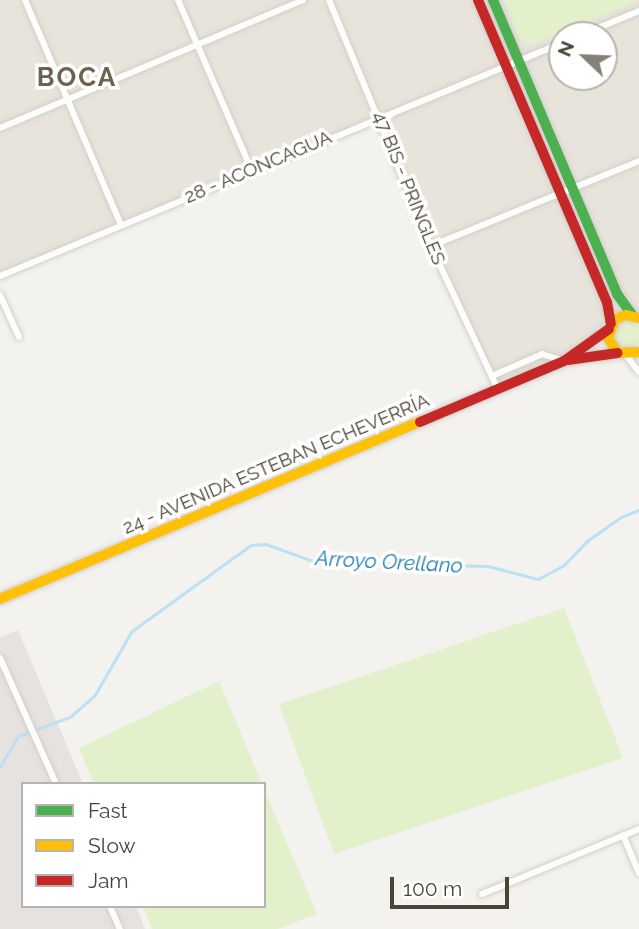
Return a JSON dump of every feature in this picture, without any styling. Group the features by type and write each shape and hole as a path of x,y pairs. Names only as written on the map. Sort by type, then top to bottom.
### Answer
{"main road":[{"path":"478,0 607,302 611,346 622,354"},
{"path":"493,0 617,294 636,316"},
{"name":"24 - AVENIDA ESTEBAN ECHEVERRÍA","path":"0,599 564,361 620,316 636,316"},
{"name":"24 - AVENIDA ESTEBAN ECHEVERRÍA","path":"564,361 639,352"}],"street":[{"path":"26,0 121,225"},
{"path":"178,0 251,169"},
{"path":"0,128 303,0"},
{"name":"47 BIS - PRINGLES","path":"329,0 380,116 431,246 498,390"},
{"path":"613,21 639,10"},
{"name":"28 - ACONCAGUA","path":"0,276 251,169 548,49"},
{"path":"431,246 639,161"},
{"path":"0,295 19,337"},
{"name":"24 - AVENIDA ESTEBAN ECHEVERRÍA","path":"492,376 542,354 564,361"},
{"path":"622,354 639,372"},
{"path":"0,658 55,782"},
{"path":"482,894 639,829"},
{"path":"623,835 639,873"},
{"path":"111,908 120,929"}],"shaded area":[{"path":"0,0 639,0 639,318 498,390 431,246 380,116 0,276"},
{"path":"18,630 82,782 21,782 21,908 137,908 145,929 0,929 0,637"}],"green space":[{"path":"504,0 639,0 589,21 548,21 548,38 531,45 520,39"},
{"path":"627,320 640,329 640,341 637,345 627,350 617,345 612,335 617,325"},
{"path":"564,608 623,758 334,854 279,704"},
{"path":"219,681 261,782 93,782 79,748"},
{"path":"266,794 317,914 278,929 152,929 144,908 266,908"}],"waterway":[{"name":"Arroyo Orellano","path":"0,767 18,736 70,717 95,695 132,631 251,545 266,544 316,562 488,566 538,579 564,565 587,541 621,517 639,510"}],"traffic: fast":[{"path":"493,0 617,294 632,315"}],"traffic: slow":[{"path":"639,318 626,315 615,319 608,338 618,353 639,352"},
{"path":"0,599 420,422"}],"traffic: jam":[{"path":"478,0 607,302 611,324"},
{"path":"420,422 564,361 609,329"},
{"path":"568,360 618,353"}],"district":[{"name":"BOCA","path":"77,78"}]}
